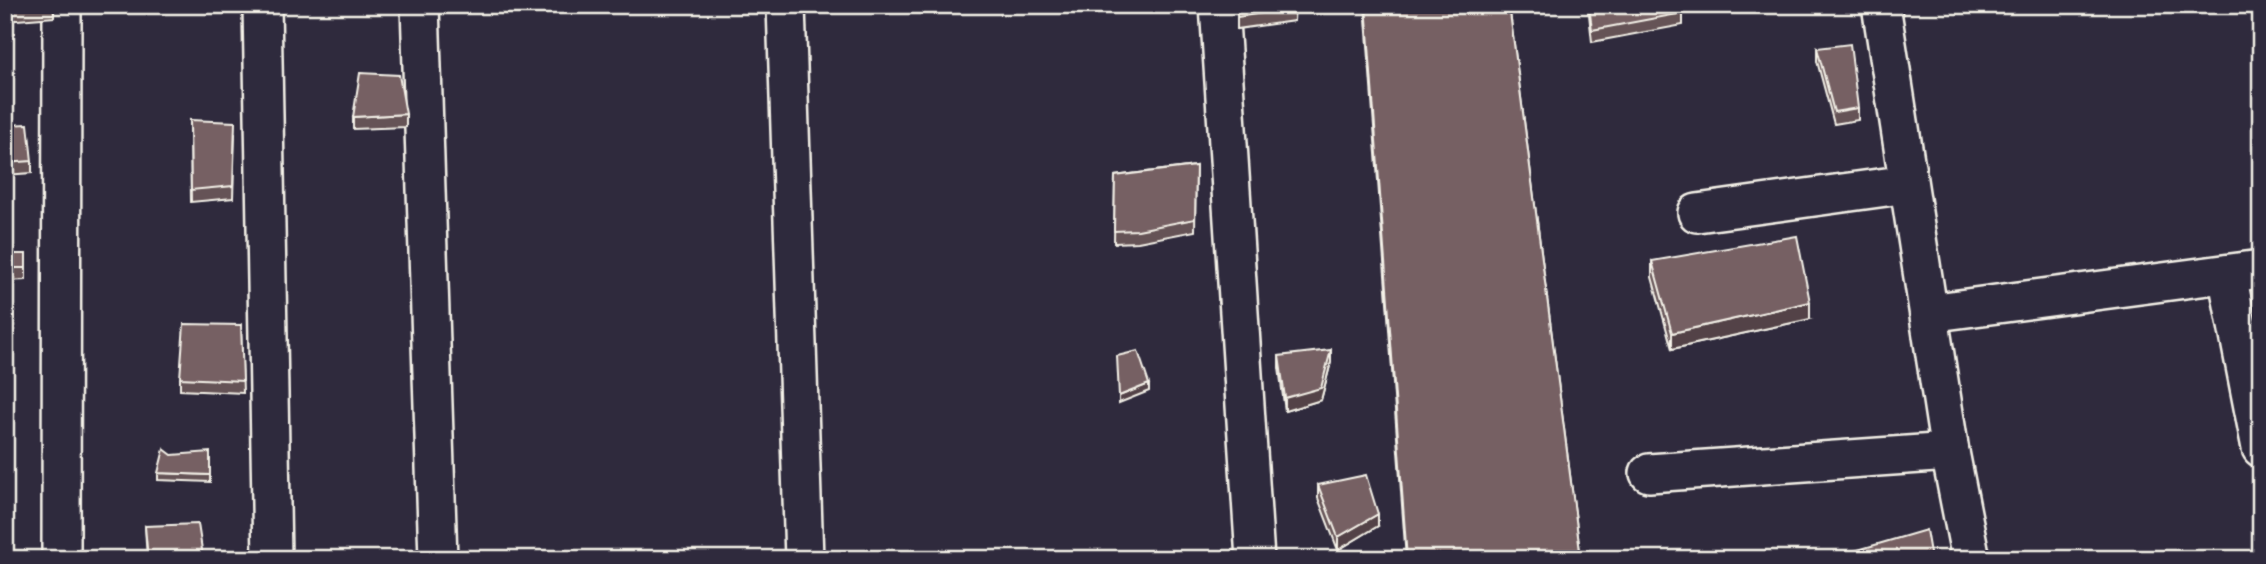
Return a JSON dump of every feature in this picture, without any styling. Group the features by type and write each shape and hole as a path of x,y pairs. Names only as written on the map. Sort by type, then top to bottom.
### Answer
{"street":[{"path":"61,559 62,5"},
{"path":"262,5 272,559"},
{"path":"420,5 438,559"},
{"path":"786,5 804,559"},
{"path":"1219,5 1255,559"},
{"path":"1881,5 1950,452 1971,559"},
{"path":"1697,213 1908,184"},
{"path":"1928,313 2244,271 2261,448"},
{"path":"1649,473 1950,452"}],"building":[{"path":"1237,5 1294,5 1294,8 1237,17"},
{"path":"1366,5 1509,5 1581,559 1407,559"},
{"path":"1589,5 1683,5 1683,13 1592,30"},
{"path":"1850,44 1858,108 1834,112 1817,48"},
{"path":"360,73 399,75 406,114 353,117"},
{"path":"190,120 235,122 233,186 191,190"},
{"path":"28,124 32,161 5,163 5,125"},
{"path":"1196,166 1195,219 1138,230 1114,231 1115,176"},
{"path":"1797,236 1810,302 1672,333 1652,261"},
{"path":"5,254 26,254 26,268 5,268"},
{"path":"184,324 241,325 243,381 180,378"},
{"path":"1331,350 1321,388 1285,398 1279,356"},
{"path":"1138,351 1149,384 1119,396 1117,356"},
{"path":"164,449 172,455 210,452 210,475 158,473"},
{"path":"1366,475 1378,514 1338,537 1318,485"},
{"path":"198,524 203,556 148,559 145,526"},
{"path":"1926,530 1931,559 1853,559 1851,552"}]}
